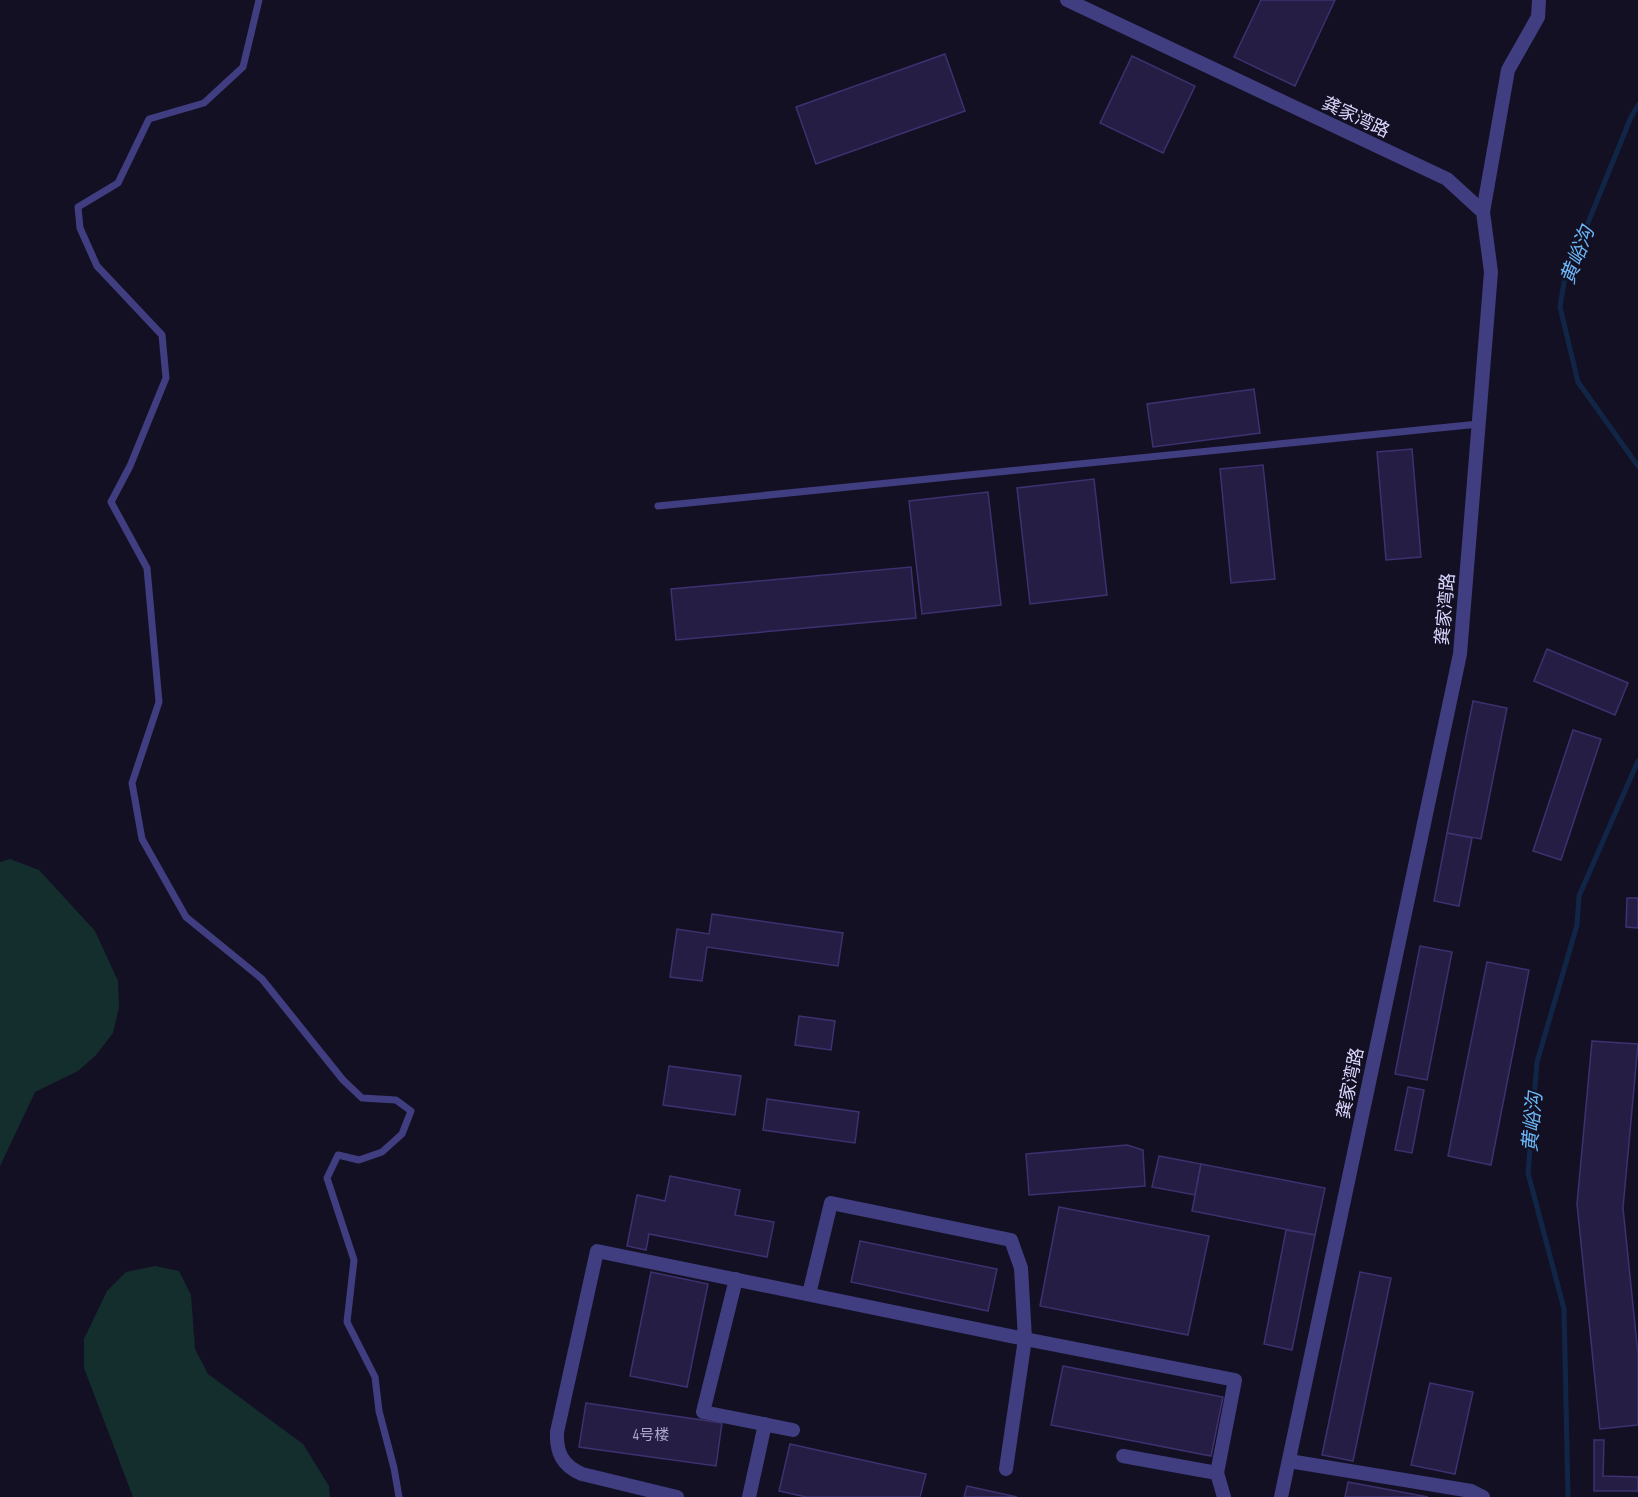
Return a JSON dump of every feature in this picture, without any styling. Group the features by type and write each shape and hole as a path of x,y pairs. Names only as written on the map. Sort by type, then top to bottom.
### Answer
{"street":[{"name":"龚家湾路","path":"1067,0 1447,180 1483,212 1491,272 1460,654 1281,1497"},
{"path":"1483,212 1508,70 1538,17 1539,0"},
{"path":"809,1294 831,1203 1011,1240 1021,1268 1025,1339 1006,1469"},
{"path":"677,1497 582,1474 572,1470 559,1454 556,1443 557,1432 597,1251 1235,1380 1218,1473 1224,1497"},
{"path":"736,1279 703,1412 793,1430"},
{"path":"749,1497 765,1424"},
{"path":"1123,1456 1218,1473"},
{"path":"1289,1461 1471,1491 1483,1497"}],"lane":[{"path":"259,0 243,67 204,103 149,119 118,183 78,207 80,228 97,266 162,336 166,378 130,466 111,502 147,568 159,702 132,783 142,839 186,917 262,980 343,1080 362,1098 396,1100 411,1111 402,1134 382,1152 359,1160 338,1155 327,1178 354,1260 347,1322 375,1377 379,1411 399,1497"},
{"path":"658,506 1479,424"}],"green space":[{"path":"10,859 39,870 95,931 118,981 119,1007 113,1033 96,1055 78,1071 35,1092 0,1166 0,862"},
{"path":"155,1266 179,1271 191,1295 195,1349 208,1374 303,1444 329,1486 330,1497 133,1497 84,1368 84,1339 107,1291 126,1272"}],"building":[{"path":"1261,0 1335,0 1295,86 1234,57"},
{"path":"945,54 965,111 816,164 796,107"},
{"path":"1132,56 1195,86 1163,153 1100,123"},
{"path":"1254,389 1260,433 1153,447 1147,404"},
{"path":"1412,449 1421,557 1386,560 1377,452"},
{"path":"1263,465 1275,579 1231,583 1220,469"},
{"path":"1094,479 1107,595 1030,604 1017,488"},
{"path":"988,492 1001,605 922,614 909,501"},
{"path":"911,567 916,618 676,640 671,589"},
{"path":"1547,649 1628,683 1615,715 1534,681"},
{"path":"1473,701 1507,708 1481,839 1447,833"},
{"path":"1573,730 1601,739 1561,860 1533,851"},
{"path":"1447,833 1472,838 1459,906 1434,901"},
{"path":"1627,898 1638,898 1638,928 1626,927"},
{"path":"712,914 843,933 838,966 707,947 702,981 670,977 677,929 709,934"},
{"path":"1420,946 1452,952 1427,1080 1395,1074"},
{"path":"1487,962 1529,970 1491,1165 1448,1156"},
{"path":"799,1016 835,1021 831,1050 795,1045"},
{"path":"1592,1041 1638,1044 1623,1208 1638,1354 1638,1425 1600,1429 1577,1204"},
{"path":"669,1066 741,1076 735,1115 663,1105"},
{"path":"1408,1087 1424,1090 1412,1153 1395,1150"},
{"path":"767,1099 859,1112 855,1143 763,1130"},
{"path":"1127,1145 1143,1150 1145,1186 1029,1195 1026,1154"},
{"path":"1159,1156 1201,1164 1195,1195 1152,1187"},
{"path":"1201,1164 1325,1188 1315,1235 1192,1211"},
{"path":"670,1176 740,1190 735,1215 774,1222 767,1257 649,1234 646,1250 627,1246 637,1195 665,1201"},
{"path":"1059,1207 1209,1236 1188,1335 1040,1306"},
{"path":"1286,1230 1315,1235 1292,1350 1264,1344"},
{"path":"860,1241 997,1269 988,1311 851,1282"},
{"path":"651,1272 708,1284 687,1387 630,1376"},
{"path":"1360,1272 1391,1278 1353,1461 1322,1455"},
{"path":"1063,1366 1223,1397 1211,1456 1051,1425"},
{"path":"1430,1383 1473,1392 1455,1474 1411,1465"},
{"path":"586,1403 722,1423 716,1466 579,1447"},
{"path":"1594,1440 1604,1440 1603,1476 1638,1477 1638,1491 1594,1491"},
{"path":"790,1444 926,1474 920,1497 806,1497 779,1491"},
{"path":"1348,1482 1428,1497 1345,1497"},
{"path":"967,1486 1017,1497 964,1497"}],"waterway":[{"name":"黄峪沟","path":"1638,105 1631,117 1564,282 1560,307 1578,382 1638,466"},
{"name":"黄峪沟","path":"1568,1497 1564,1309 1528,1173 1537,1062 1577,925 1579,896 1638,761"}]}
